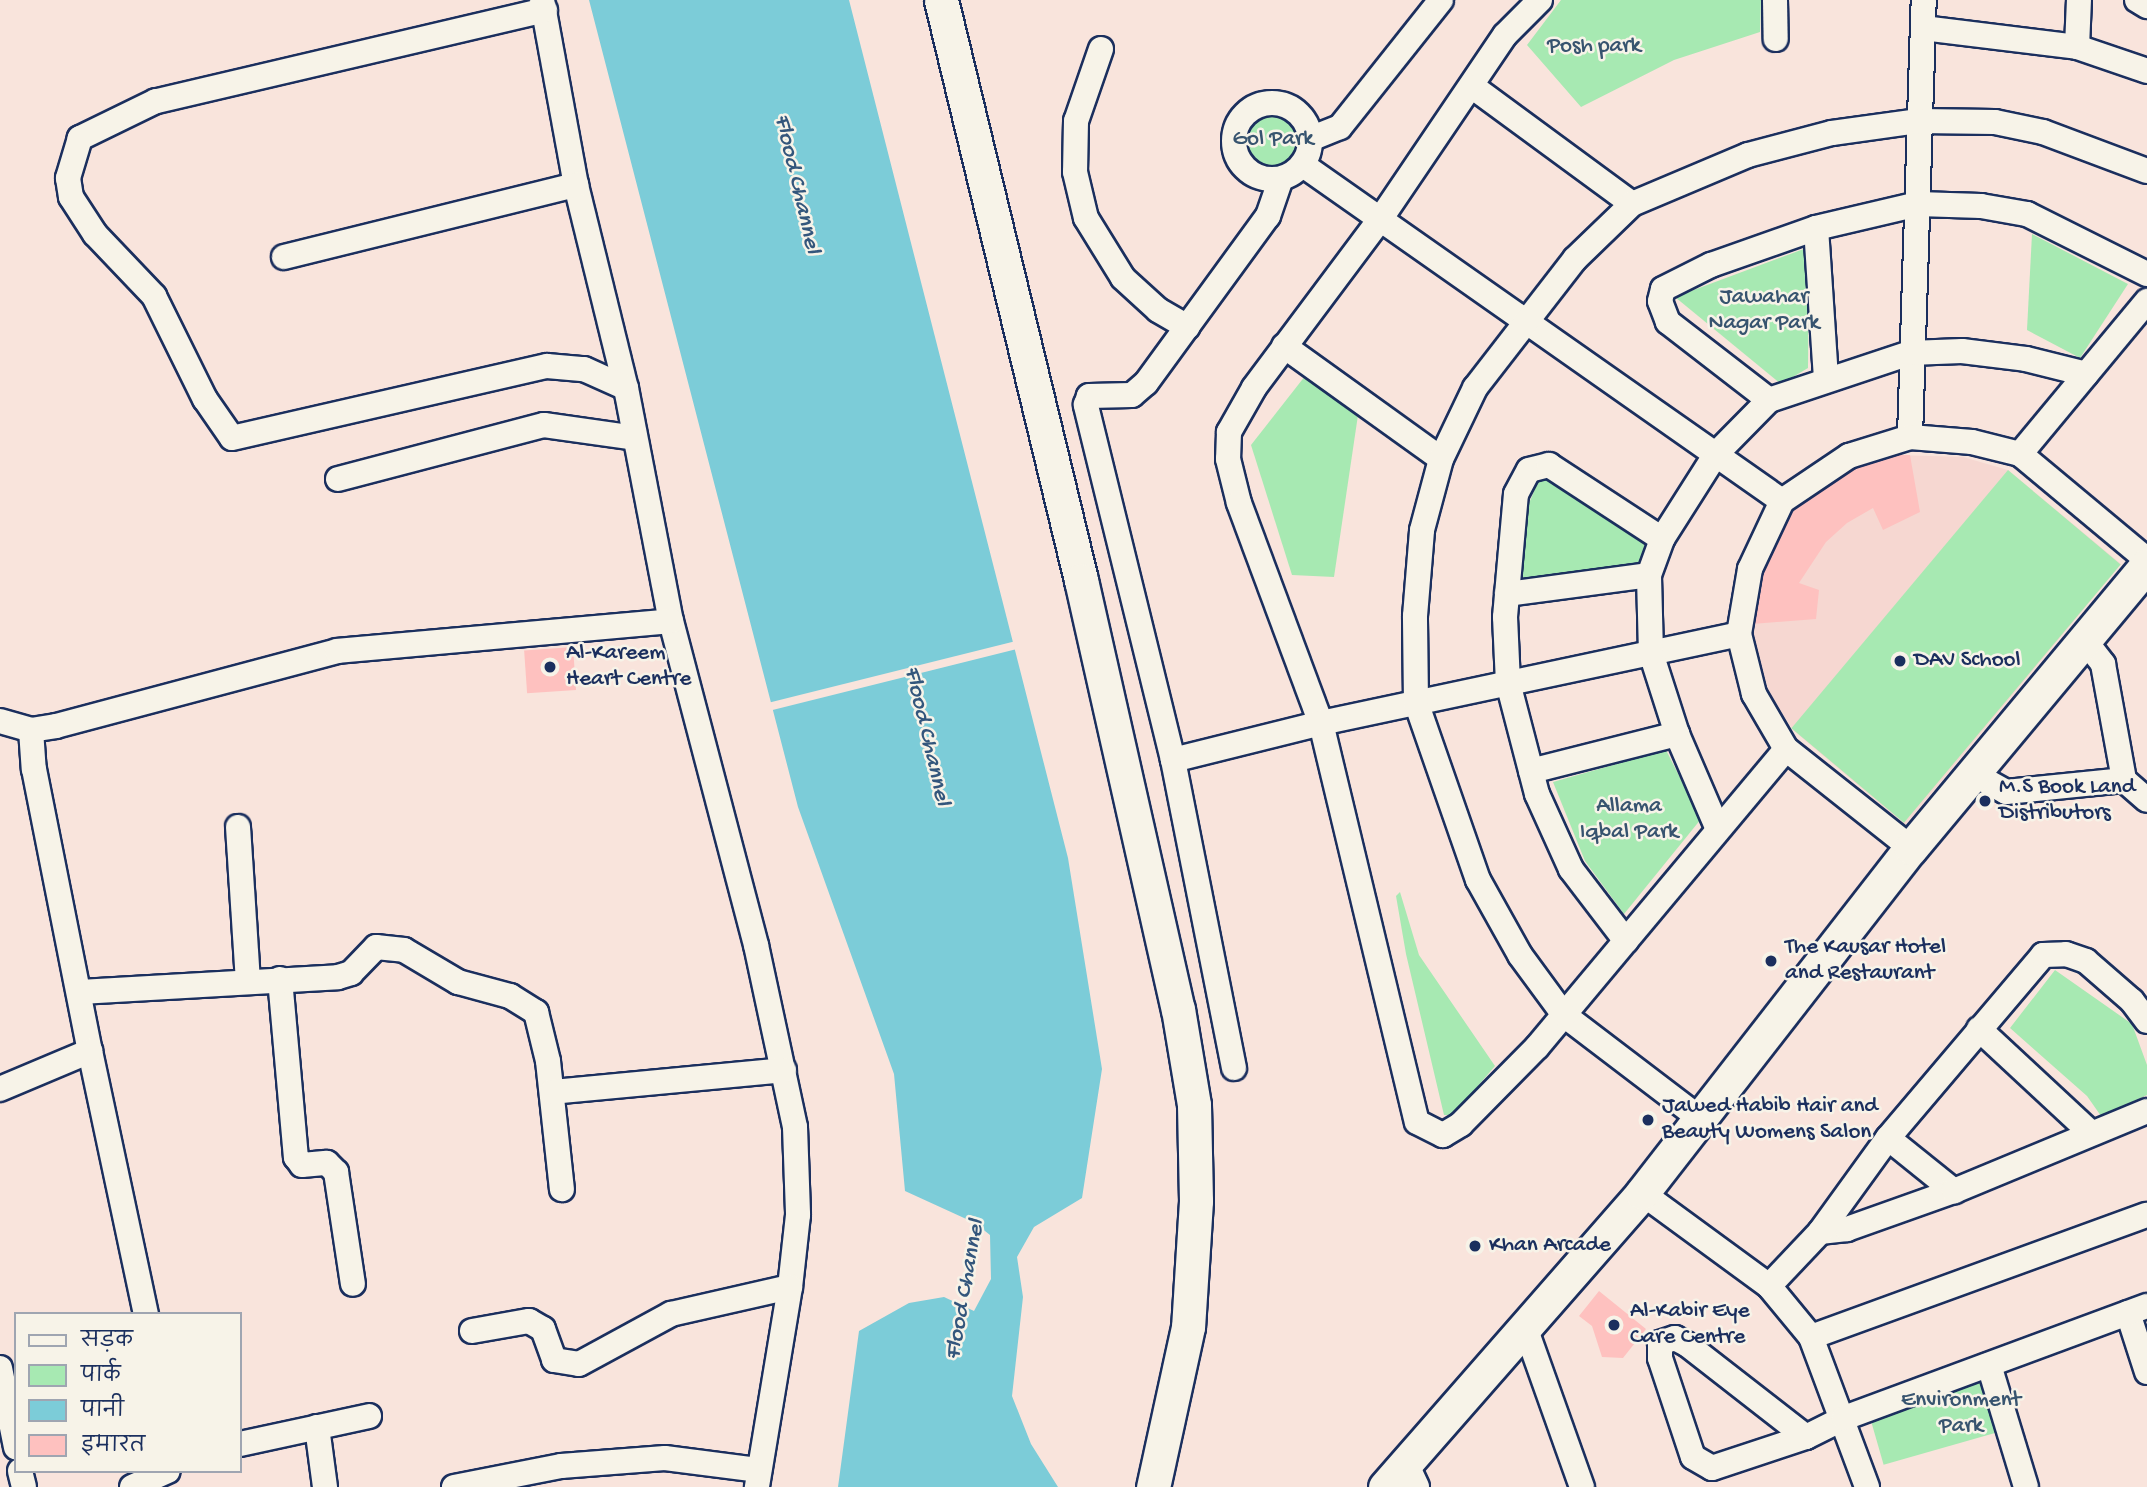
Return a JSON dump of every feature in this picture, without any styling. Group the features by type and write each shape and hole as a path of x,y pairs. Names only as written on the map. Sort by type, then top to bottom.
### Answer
{"main road":[{"path":"941,0 1087,604 1178,1009 1194,1105 1196,1201 1188,1327 1153,1487"},
{"path":"1403,1479 1525,1326 1642,1193 1698,1117 1911,848 2087,642 2147,563"}],"street":[{"path":"1310,139 1340,127 1441,0"},
{"path":"1540,0 1506,36 1381,218 1284,346 1229,432 1228,460 1239,503 1321,723 1417,1122 1436,1135 1453,1133 1564,1014 1717,827 1786,749"},
{"path":"1775,0 1776,39"},
{"path":"1910,437 1910,352 1918,204 1924,0"},
{"path":"2077,47 2079,0"},
{"path":"2137,0 2147,6"},
{"path":"454,1487 561,1466 665,1458 758,1478 790,1287 798,1177 784,1070 671,621 626,388 576,185 543,5 156,102 80,138 68,178 71,197 95,234 154,296 205,399 232,438 547,366 584,369 626,388"},
{"path":"1923,28 2077,47 2147,71"},
{"path":"1101,48 1076,121 1075,172 1086,218 1123,278 1158,310 1188,327"},
{"path":"1473,87 1632,204"},
{"path":"1234,1068 1172,760 1086,405 1089,396 1125,396 1139,391 1268,216 1281,179 1303,164 1310,139 1300,115 1276,103 1251,109 1241,118 1235,130 1237,156 1255,176 1281,179"},
{"path":"1698,1117 1564,1014 1520,955 1478,880 1416,702 1415,615 1422,530 1441,459 1475,388 1522,323 1575,259 1632,204 1748,155 1832,133 1919,121 2015,124 2147,171"},
{"path":"1303,164 1381,218 1522,323 1782,501"},
{"path":"284,257 576,185"},
{"path":"1769,400 1668,322 1661,292 1673,281 1816,228 1918,204 1981,206 2027,214 2147,274"},
{"path":"1816,228 1826,377"},
{"path":"2020,454 2147,301"},
{"path":"1284,346 1441,459"},
{"path":"1717,827 1677,734 1651,653 1649,575 1662,538 1716,454 1769,400 1826,377 1910,352 1962,351 2026,359 2086,374"},
{"path":"338,479 544,425 635,438"},
{"path":"1911,848 1786,749 1754,694 1739,634 1750,569 1782,501 1849,456 1910,437 1972,442 2020,454 2147,563"},
{"path":"1626,941 1571,869 1531,771 1508,683 1507,594 1516,494 1528,470 1539,465 1561,469 1662,538"},
{"path":"1507,594 1649,575"},
{"path":"0,722 31,730 232,682 337,650 671,621"},
{"path":"1172,760 1321,723 1739,634"},
{"path":"2087,642 2102,664 2124,780 2147,800"},
{"path":"31,730 34,769 146,1312"},
{"path":"1531,771 1677,734"},
{"path":"1972,774 2006,792 2124,780"},
{"path":"238,827 247,980"},
{"path":"80,992 247,980 338,977 351,973 376,947 404,950 457,982 510,996 536,1012 552,1092 562,1189"},
{"path":"1769,1286 1820,1232 1888,1138 2043,955 2054,953 2085,961 2132,1000 2147,1021"},
{"path":"281,979 296,1157 302,1165 327,1163 336,1172 353,1284"},
{"path":"1979,1030 2091,1133"},
{"path":"0,1089 90,1051"},
{"path":"552,1092 784,1070"},
{"path":"1820,1232 1847,1229 1954,1191 2147,1111"},
{"path":"1888,1138 1954,1191"},
{"path":"1642,1193 1769,1286 1811,1337 1844,1418 1867,1487"},
{"path":"1811,1337 2147,1215"},
{"path":"472,1331 529,1321 543,1329 554,1360 579,1364 671,1314 790,1287"},
{"path":"1806,1437 1679,1339 1667,1338 1660,1343 1660,1358 1693,1457 1703,1465 1724,1466 1806,1437 1844,1418 2138,1309 2147,1372"},
{"path":"1525,1326 1582,1487"},
{"path":"1989,1365 2026,1487"},
{"path":"0,1368 14,1437"},
{"path":"242,1444 369,1416"},
{"path":"317,1427 324,1487"},
{"path":"132,1487 164,1473"}],"shaded area":[{"name":"DAV School","path":"1897,455 1963,457 2008,470 2121,564 1905,825 1793,730 1769,692 1751,630 1763,567 1796,505 1840,470"}],"green space":[{"name":"Posh park","path":"1561,0 1761,0 1760,32 1674,60 1581,107 1527,45"},
{"name":"Gol Park","path":"1267,108 1279,108 1296,117 1303,128 1303,152 1296,163 1279,172 1267,172 1255,167 1246,158 1241,146 1241,134 1246,122 1255,113"},
{"path":"2032,234 2128,284 2080,358 2027,330"},
{"name":"Jawahar Nagar Park","path":"1809,247 1808,368 1781,384 1675,297"},
{"path":"1309,371 1358,415 1334,577 1292,575 1251,445"},
{"path":"1544,467 1645,542 1640,565 1517,583 1523,518"},
{"path":"2008,470 2121,564 1904,823 1791,728"},
{"name":"Allama Iqbal Park","path":"1666,750 1701,819 1624,914 1585,861 1553,782"},
{"path":"1400,892 1419,955 1495,1066 1453,1115 1444,1115 1406,954 1396,896"},
{"path":"2055,970 2132,1024 2147,1065 2147,1095 2101,1116 2087,1096 2010,1028"},
{"name":"Environment Park","path":"1986,1372 2003,1431 1884,1465 1867,1406"}],"water":[{"name":"Flood Channel","path":"589,0 849,0 1068,858 1102,1069 1082,1198 1034,1227 1017,1257 1023,1297 1012,1396 1031,1444 1058,1487 838,1487 859,1331 909,1303 944,1297 974,1311 991,1279 990,1235 975,1223 905,1191 894,1074 798,807"}],"pier":[{"path":"1016,641 1018,649 770,711 768,703"}],"building":[{"path":"1897,455 1910,455 1920,512 1883,530 1873,508 1847,523 1826,542 1799,583 1819,590 1816,619 1752,624 1763,567 1796,505 1840,470"},
{"path":"573,647 576,690 527,693 524,650"},
{"path":"1599,1291 1646,1329 1623,1358 1602,1357 1592,1326 1579,1316"}],"place":[{"name":"DAV School","path":"1900,661"},
{"name":"Al-Kareem Heart Centre","path":"550,667"},
{"name":"M.S Book Land Distributors","path":"1985,801"},
{"name":"The Kausar Hotel and Restaurant","path":"1771,961"},
{"name":"Jawed Habib Hair and Beauty Womens Salon","path":"1648,1120"},
{"name":"Khan Arcade","path":"1475,1246"},
{"name":"Al-Kabir Eye Care Centre","path":"1614,1325"}]}
